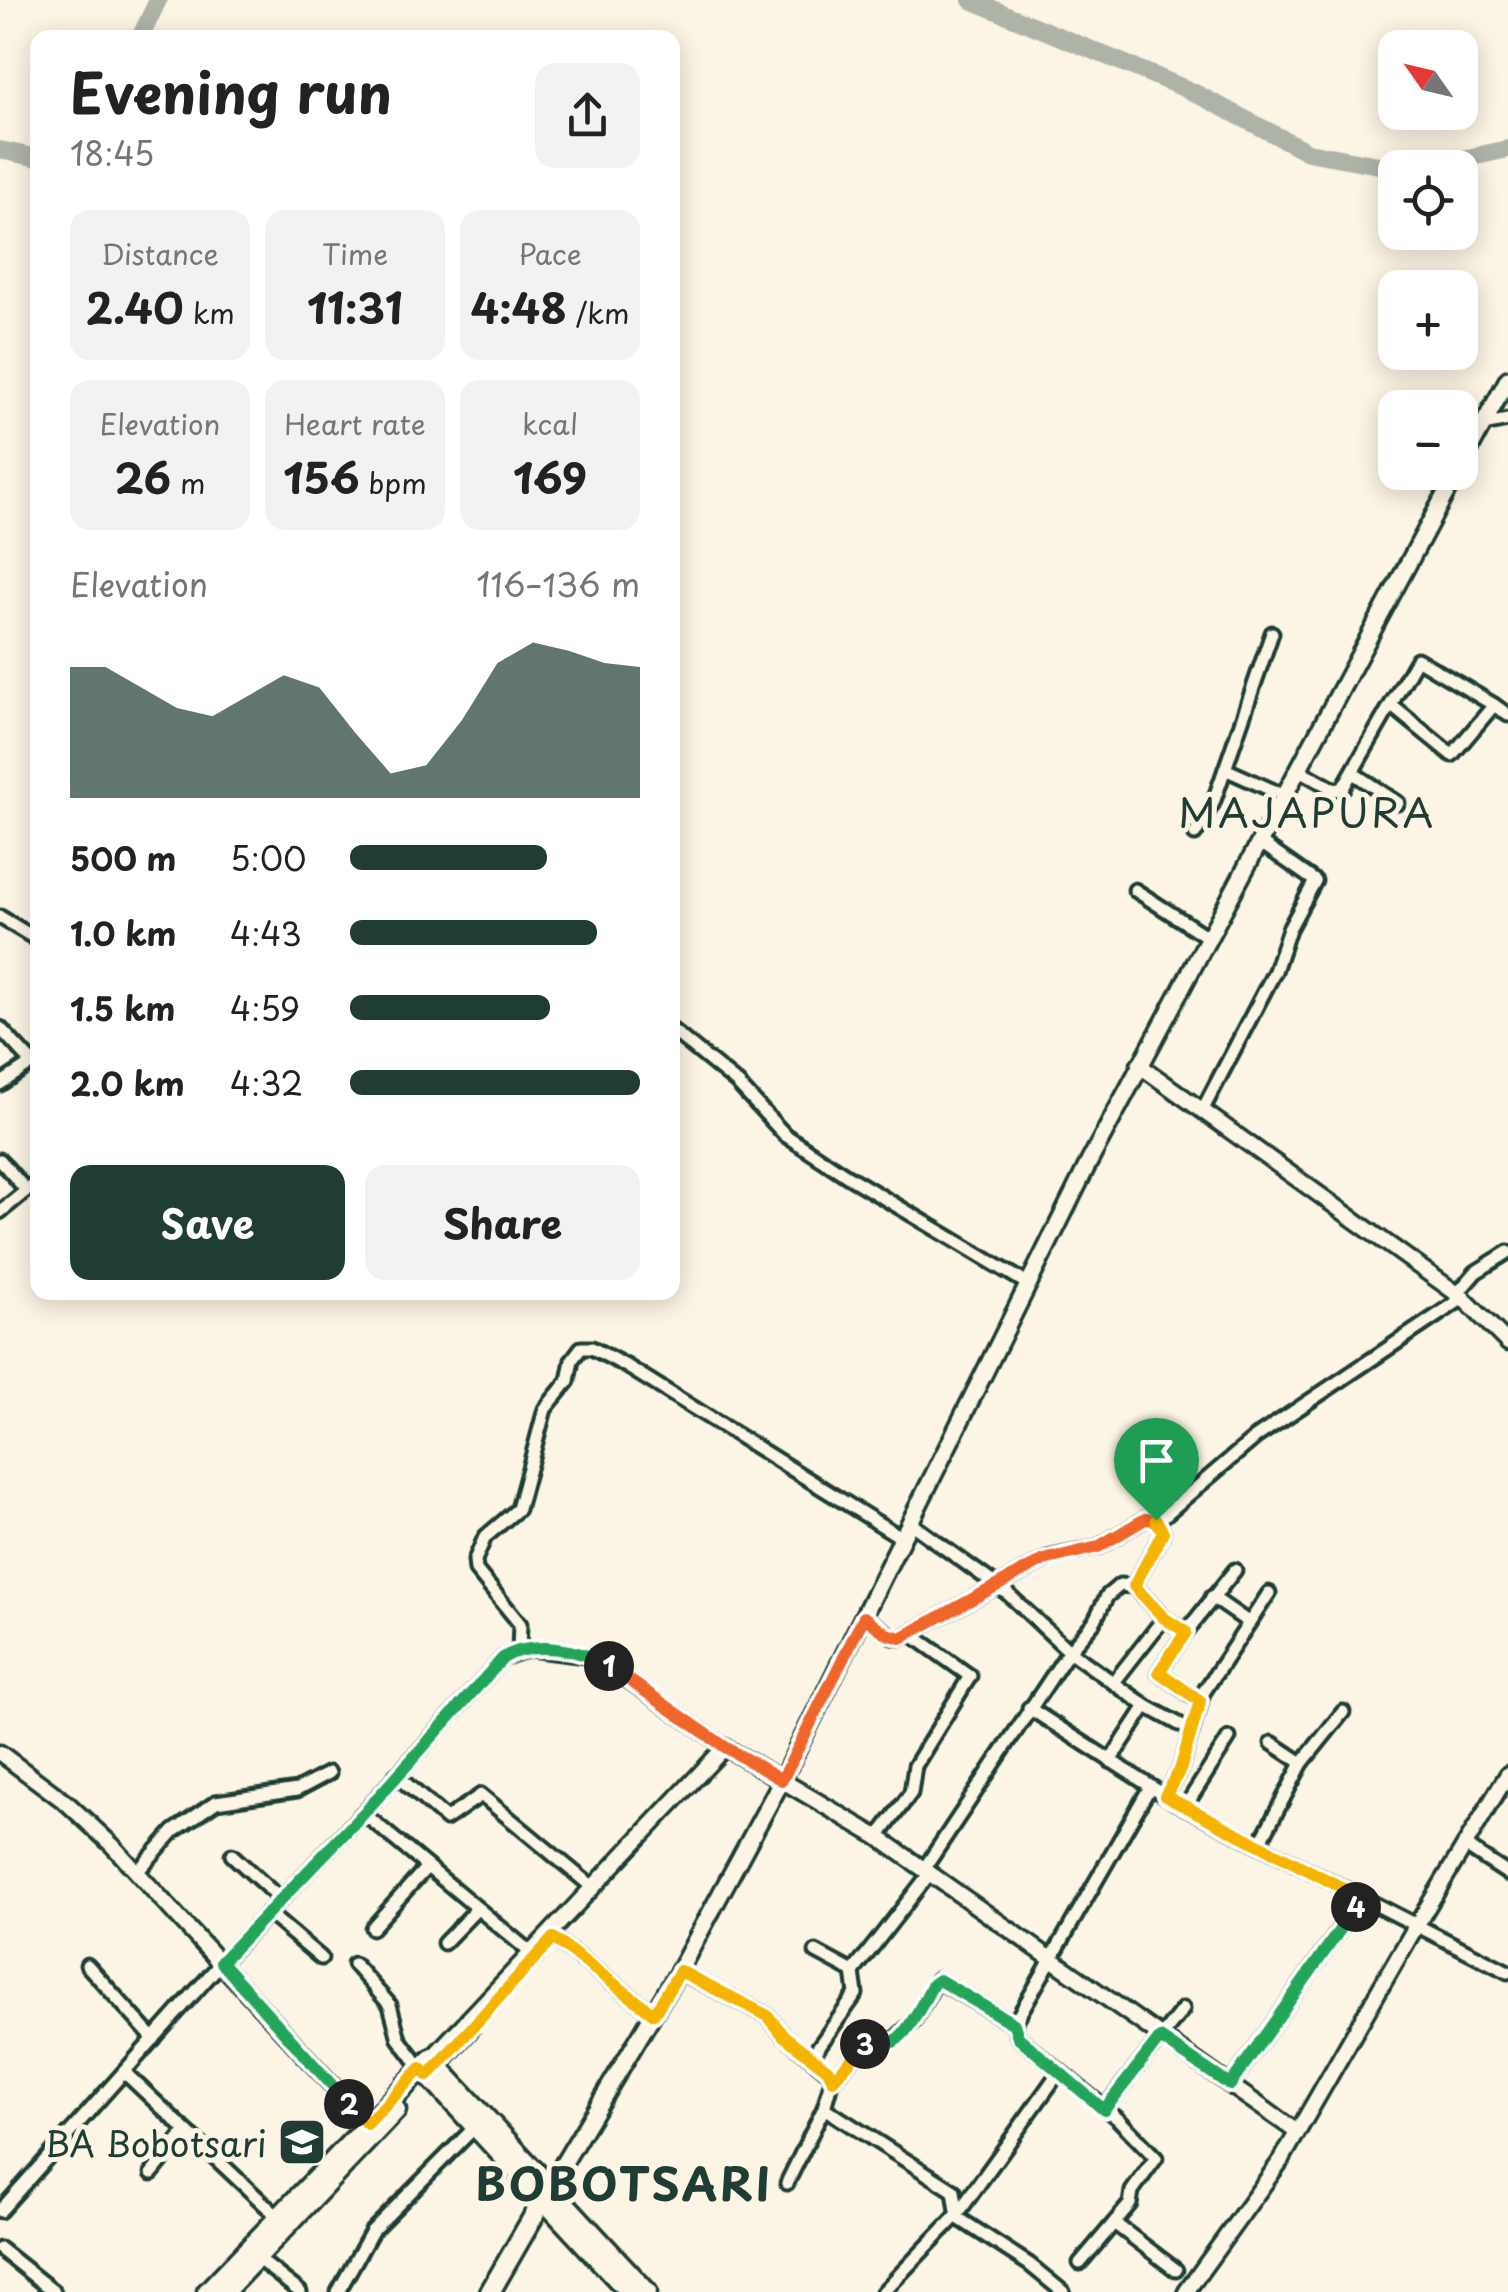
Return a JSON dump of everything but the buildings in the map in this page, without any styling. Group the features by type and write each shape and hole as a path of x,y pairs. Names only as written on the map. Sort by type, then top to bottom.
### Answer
{"main road":[{"path":"1478,434 1508,379"},
{"path":"490,2292 680,1971 782,1780 1140,1066 1447,490"},
{"path":"429,2067 475,2127 546,2192 628,2292"},
{"path":"207,2292 282,2221 429,2067"},
{"path":"429,2067 647,2292"},
{"path":"233,2289 282,2221"}],"street":[{"path":"1483,425 1508,420"},
{"path":"1196,834 1213,803 1272,633"},
{"path":"1299,770 1335,790 1343,788 1418,659 1508,715"},
{"path":"1392,706 1452,755 1494,705"},
{"path":"1225,770 1285,796"},
{"path":"1352,773 1398,804"},
{"path":"1202,1111 1315,881 1261,843"},
{"path":"1135,890 1209,938"},
{"path":"0,916 30,935"},
{"path":"0,1028 30,1057"},
{"path":"680,1037 737,1083 786,1134 847,1176 1028,1284"},
{"path":"0,1084 30,1066"},
{"path":"1140,1066 1460,1296 1508,1343"},
{"path":"0,1160 26,1190"},
{"path":"0,1212 30,1187"},
{"path":"864,1617 896,1638 911,1634 1048,1558 1098,1547 1145,1519 1156,1520 1256,1437 1460,1296 1476,1272 1508,1252"},
{"path":"519,1650 520,1624 476,1570 474,1560 485,1538 518,1509 546,1409 568,1381 572,1360 582,1348 592,1348 628,1367 902,1538"},
{"path":"1134,1586 1163,1532 1156,1520"},
{"path":"910,1523 996,1586 1069,1651 1146,1706 1192,1731"},
{"path":"1200,1701 1159,1672 1235,1570"},
{"path":"812,2056 856,1994 853,1972 927,1871 1029,1708 1114,1589 1127,1583 1134,1586 1164,1618 1186,1632"},
{"path":"1165,1796 1180,1770 1200,1701 1269,1593"},
{"path":"1212,1597 1248,1622"},
{"path":"1114,1682 1164,1618"},
{"path":"878,1837 911,1793 915,1766 970,1676 911,1634"},
{"path":"0,2211 221,1962 363,1814 496,1664 519,1650 553,1650 594,1657 728,1749 878,1837 1297,2132"},
{"path":"1110,1761 1146,1706"},
{"path":"1029,1708 1165,1796 1508,1972"},
{"path":"1258,1845 1302,1763 1343,1712"},
{"path":"1186,1807 1230,1738"},
{"path":"1272,1743 1302,1763"},
{"path":"354,1964 390,2005 400,2039 429,2067 592,1886 728,1749"},
{"path":"533,1954 553,1938 728,1749"},
{"path":"0,1753 68,1804 137,1872 371,2128"},
{"path":"137,1872 174,1831 216,1802 297,1790 329,1774"},
{"path":"1186,2292 1268,2182 1508,1774"},
{"path":"396,1775 446,1819 481,1796 592,1886"},
{"path":"1014,2024 1150,1787"},
{"path":"363,1814 533,1954"},
{"path":"1464,1845 1508,1874"},
{"path":"232,1855 280,1899"},
{"path":"372,1928 426,1868"},
{"path":"1230,2085 1362,1898"},
{"path":"444,1943 477,1909"},
{"path":"268,1913 322,1958"},
{"path":"553,1938 654,2014"},
{"path":"816,1952 853,1972"},
{"path":"87,1965 154,2039"},
{"path":"680,1971 768,2016 784,2036 828,2070 833,2080"},
{"path":"787,2183 824,2108 833,2080 870,2039 893,2042 912,2022 937,1980 1014,2024 1018,2037 1134,2135 1156,2160 1134,2187 1130,2204 1080,2263"},
{"path":"1104,2110 1183,2009"},
{"path":"124,2072 282,2221"},
{"path":"884,2292 956,2216 1059,2072"},
{"path":"824,2108 954,2191 956,2216"},
{"path":"338,2292 372,2231 475,2127"},
{"path":"152,2172 186,2131"},
{"path":"956,2216 1063,2292"},
{"path":"1114,2223 1176,2270"},
{"path":"0,2249 54,2292"},
{"path":"256,2257 300,2292"}],"waterway":[{"path":"144,30 158,0"},
{"path":"971,0 1191,91 1308,152 1378,165"},
{"path":"1478,156 1508,149"},
{"path":"0,150 30,156"}],"place":[{"name":"BA Bobotsari","path":"302,2142"}],"district":[{"name":"MAJAPURA","path":"1307,811"},
{"name":"BOBOTSARI","path":"624,2182"}],"route":[{"path":"1145,1519 1156,1520 1163,1532 1134,1586 1164,1618 1186,1632 1159,1672 1200,1701 1180,1770 1165,1796 1362,1898 1230,2085 1160,2038 1104,2110 1018,2037 1014,2024 939,1980 912,2022 893,2042 888,2044 873,2037 833,2080 828,2070 784,2036 773,2020 680,1971 654,2014 553,1938 428,2076 421,2068 367,2124 221,1962 510,1653 553,1650 594,1657 725,1747 782,1780 864,1617 887,1634 901,1638 1044,1560 1098,1547 1145,1519"}]}
